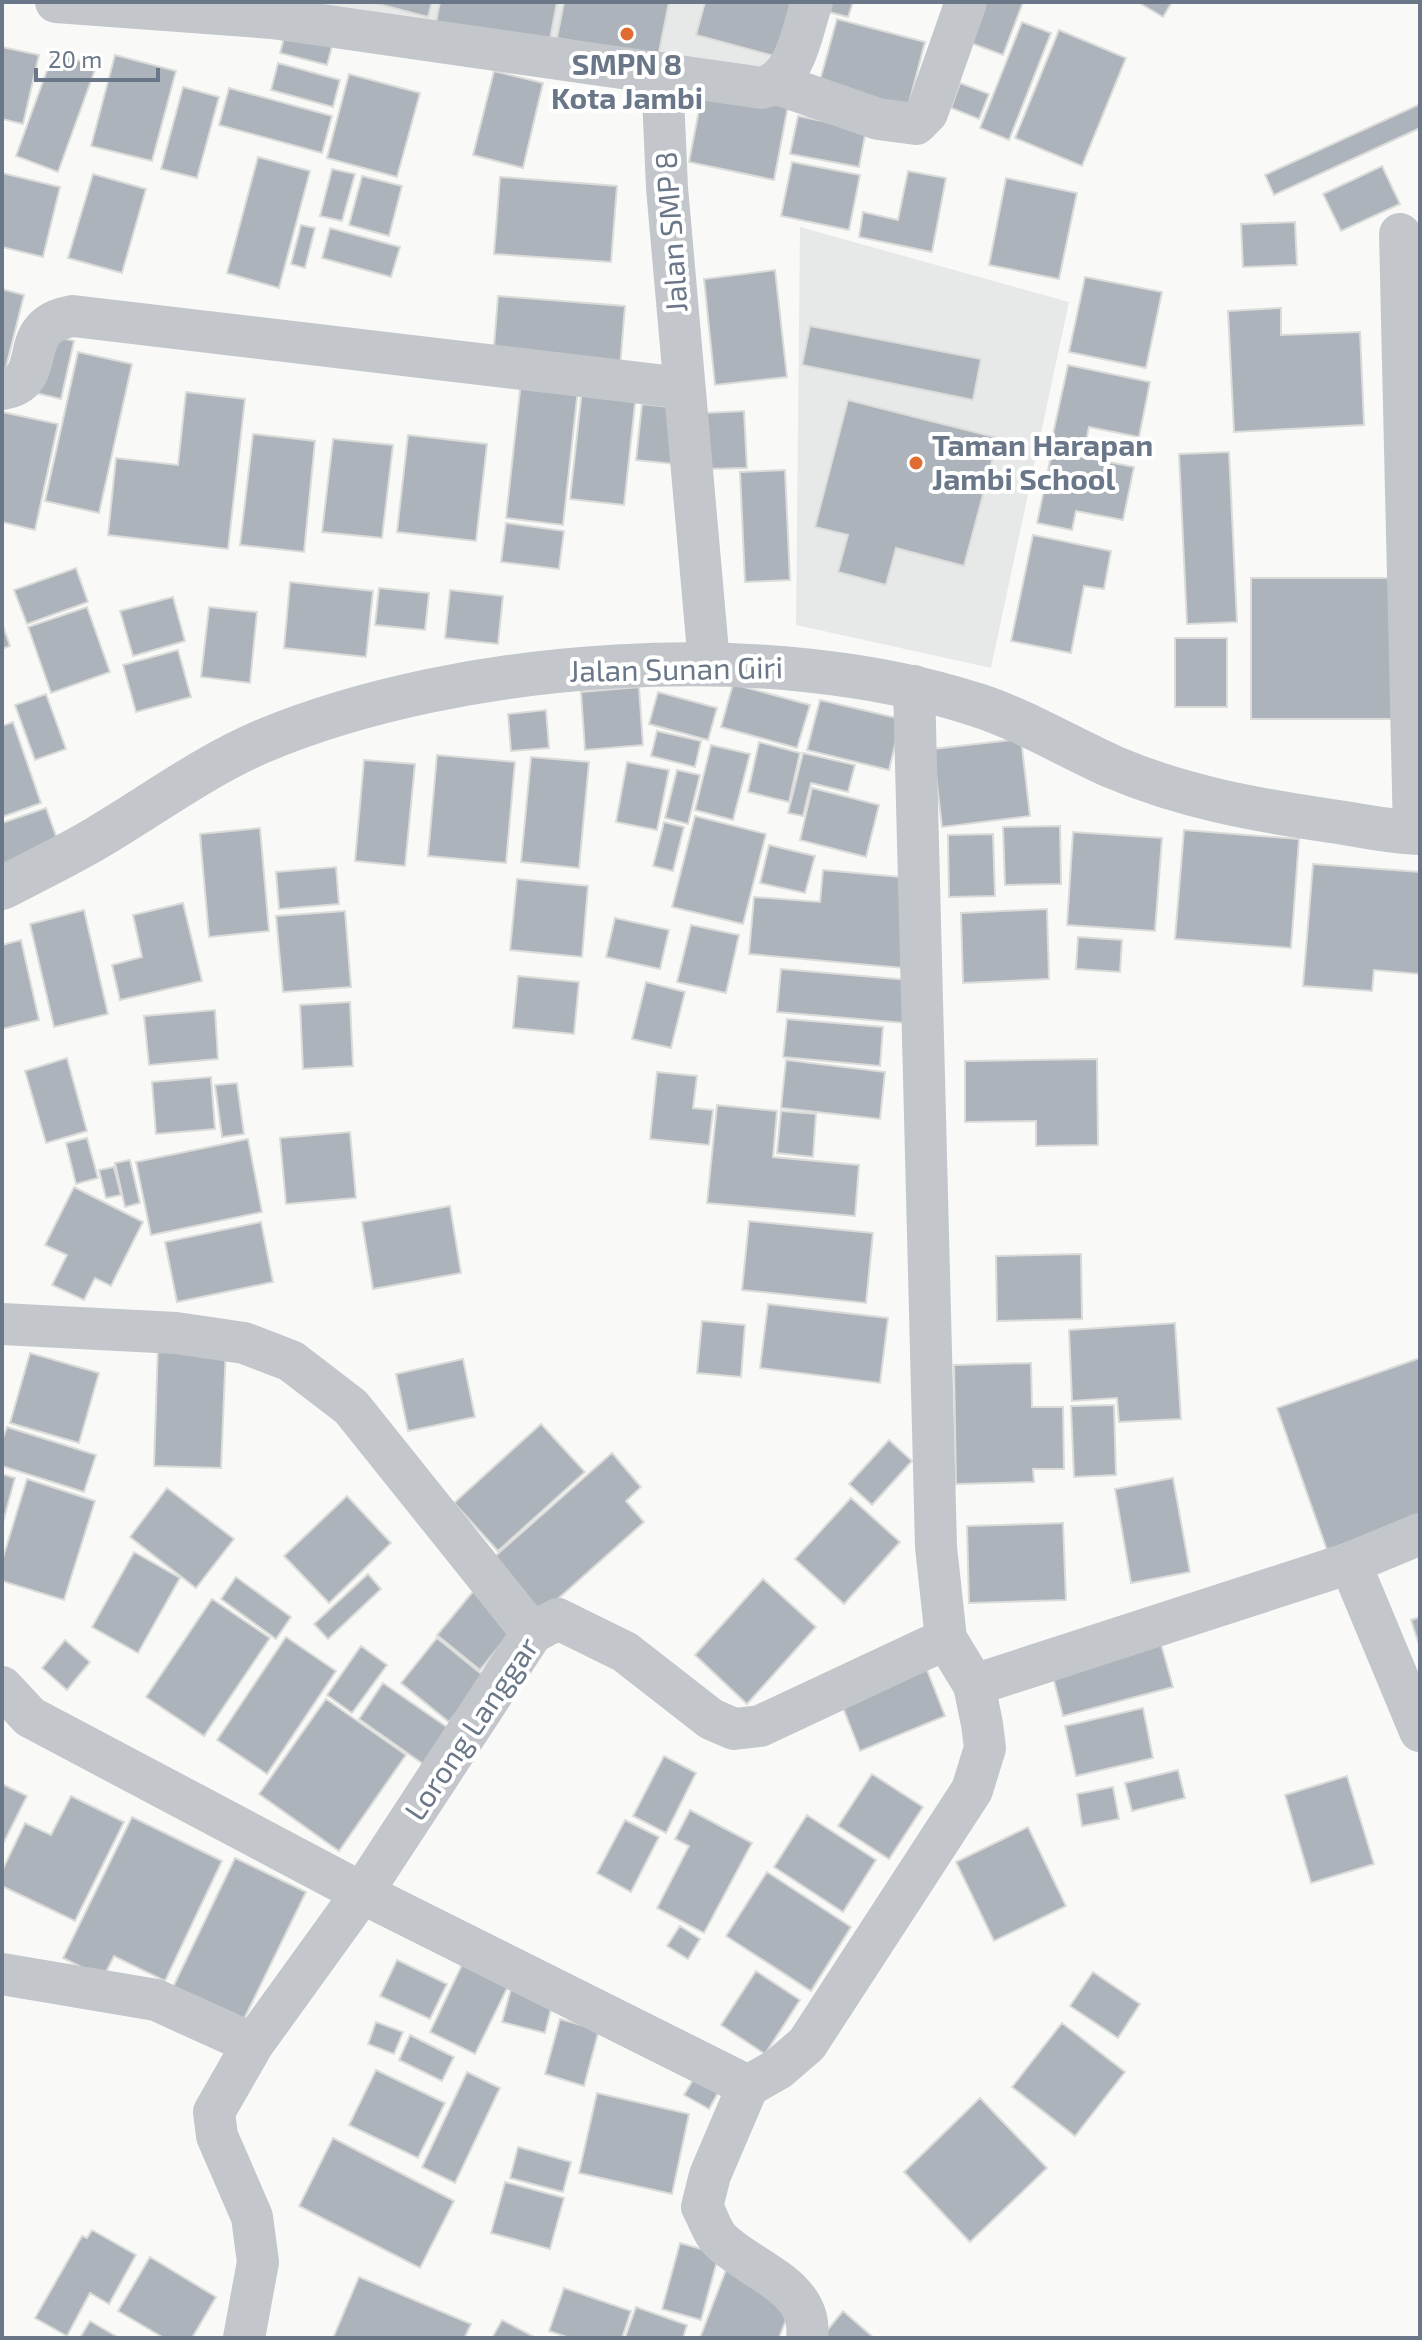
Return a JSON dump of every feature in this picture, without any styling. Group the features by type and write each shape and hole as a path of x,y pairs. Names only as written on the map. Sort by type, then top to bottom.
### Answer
{"street":[{"path":"56,2 272,18 762,88 777,84 788,72 812,2"},
{"path":"777,84 878,119 916,124 927,113 966,2"},
{"name":"Jalan SMP 8","path":"662,73 667,188 709,663"},
{"path":"1400,234 1417,833"},
{"path":"2,389 15,387 27,378 40,331 53,319 73,316 683,388"},
{"name":"Jalan Sunan Giri","path":"2,888 89,843 188,778 262,741 341,713 443,689 558,672 709,663 817,669 914,686 981,706 1116,768 1203,799 1417,833"},
{"path":"807,2338 809,2323 800,2302 718,2239 702,2207 710,2175 748,2086 778,2069 807,2044 972,1790 985,1748 974,1685 946,1639 936,1547 914,686"},
{"path":"2,1324 176,1333 244,1343 291,1361 351,1407 532,1633"},
{"path":"974,1685 1350,1563 1420,1534"},
{"path":"1350,1563 1420,1731"},
{"name":"Lorong Langgar","path":"244,2338 258,2262 252,2217 217,2136 214,2112 253,2044 362,1893 532,1633 558,1619 625,1652 711,1719 734,1729 760,1726 946,1639"},
{"path":"2,1687 30,1717 362,1893 748,2086"},
{"path":"2,1974 156,2000 253,2044"}],"shaded area":[{"name":"SMPN 8 Kota Jambi","path":"298,2 802,2 783,59 756,78"},
{"name":"Taman Harapan Jambi School","path":"800,227 1069,302 991,668 796,625"}],"building":[{"path":"371,2 432,2 428,17"},
{"path":"440,2 557,2 549,45 436,22"},
{"path":"564,2 669,2 658,57 557,38"},
{"path":"705,2 793,2 778,57 696,35"},
{"path":"832,2 853,2 848,17 829,12"},
{"path":"984,2 1023,2 1003,55 968,42"},
{"path":"1138,2 1172,2 1163,17"},
{"path":"837,19 925,42 908,107 819,84"},
{"path":"1022,22 1051,33 1009,140 980,128"},
{"path":"288,23 335,35 327,65 280,53"},
{"path":"1059,30 1126,58 1082,166 1015,138"},
{"path":"2,47 39,55 23,124 2,119"},
{"path":"54,51 96,67 58,172 16,156"},
{"path":"115,55 176,71 152,161 91,146"},
{"path":"278,63 340,80 333,107 271,90"},
{"path":"494,71 543,83 523,168 473,155"},
{"path":"349,74 420,93 397,177 327,158"},
{"path":"960,83 989,94 979,119 951,108"},
{"path":"704,84 789,101 774,180 689,162"},
{"path":"183,87 219,97 197,178 161,169"},
{"path":"229,88 332,116 322,153 219,125"},
{"path":"1420,104 1420,128 1274,195 1265,175"},
{"path":"798,116 866,130 859,167 790,154"},
{"path":"258,157 310,171 279,288 227,273"},
{"path":"792,162 860,175 849,230 781,216"},
{"path":"1382,166 1400,204 1341,231 1323,194"},
{"path":"332,169 355,174 342,221 320,216"},
{"path":"908,171 946,178 932,252 859,237 863,212 898,220"},
{"path":"2,173 60,187 43,257 2,247"},
{"path":"93,174 146,189 122,273 68,258"},
{"path":"362,176 402,186 389,236 349,225"},
{"path":"500,177 617,186 611,262 494,254"},
{"path":"1006,178 1077,193 1059,279 989,265"},
{"path":"1295,222 1297,265 1243,267 1241,224"},
{"path":"301,225 315,228 305,268 291,264"},
{"path":"330,228 400,247 391,277 322,258"},
{"path":"775,270 787,377 715,385 704,279"},
{"path":"1085,277 1162,292 1146,368 1069,352"},
{"path":"2,289 24,295 5,371 2,370"},
{"path":"498,296 625,306 620,368 493,359"},
{"path":"1281,308 1281,335 1360,332 1364,425 1234,432 1228,311"},
{"path":"810,326 981,359 973,400 802,365"},
{"path":"50,335 74,341 61,399 36,393"},
{"path":"78,352 132,364 99,513 45,501"},
{"path":"1068,365 1150,382 1139,437 1089,427 1084,450 1051,443"},
{"path":"521,382 578,389 563,525 506,518"},
{"path":"582,390 636,395 624,505 570,499"},
{"path":"186,392 245,399 228,549 108,535 116,458 178,465"},
{"path":"848,400 998,438 964,566 896,548 886,585 838,572 848,535 815,527"},
{"path":"642,404 680,408 674,464 636,460"},
{"path":"744,411 747,468 707,469 705,413"},
{"path":"2,412 58,424 35,530 2,522"},
{"path":"253,434 315,441 304,552 240,545"},
{"path":"408,435 487,444 476,541 397,532"},
{"path":"333,439 393,445 382,538 322,532"},
{"path":"1052,451 1134,467 1123,520 1076,511 1072,530 1037,523"},
{"path":"1229,452 1237,622 1187,624 1179,454"},
{"path":"785,470 790,580 745,582 740,472"},
{"path":"506,523 564,531 559,569 501,562"},
{"path":"1033,535 1111,551 1104,589 1084,586 1071,653 1011,641"},
{"path":"76,568 88,602 27,624 14,590"},
{"path":"1251,578 1400,578 1400,719 1251,719"},
{"path":"290,582 373,591 366,657 284,648"},
{"path":"379,588 429,593 425,630 375,625"},
{"path":"450,590 503,596 498,644 445,638"},
{"path":"173,597 185,641 133,656 120,611"},
{"path":"87,607 110,672 51,693 28,627"},
{"path":"209,607 257,612 250,683 201,677"},
{"path":"2,623 10,646 2,649"},
{"path":"1175,638 1227,638 1227,707 1175,707"},
{"path":"178,650 191,697 136,712 123,665"},
{"path":"733,684 810,705 797,748 721,727"},
{"path":"639,687 643,745 585,750 581,692"},
{"path":"658,692 717,708 708,740 649,724"},
{"path":"46,694 66,749 35,760 15,705"},
{"path":"820,700 901,719 889,770 807,750"},
{"path":"546,710 549,748 511,751 508,714"},
{"path":"13,722 41,803 2,817 2,726"},
{"path":"657,731 701,741 695,767 651,756"},
{"path":"1021,739 1030,816 942,827 933,749"},
{"path":"759,742 800,753 789,802 748,792"},
{"path":"711,745 750,754 733,820 695,810"},
{"path":"803,753 855,765 848,792 811,783 803,816 788,813"},
{"path":"437,755 515,762 506,863 428,856"},
{"path":"531,757 589,762 579,868 521,862"},
{"path":"364,760 415,764 405,866 355,861"},
{"path":"627,762 669,770 657,830 616,822"},
{"path":"677,770 700,775 688,824 665,818"},
{"path":"812,788 879,805 866,857 800,840"},
{"path":"46,808 60,847 2,867 2,823"},
{"path":"695,816 766,834 743,924 672,907"},
{"path":"664,822 684,827 673,871 653,866"},
{"path":"1060,826 1061,884 1005,885 1003,827"},
{"path":"260,828 269,931 209,937 200,834"},
{"path":"1184,830 1299,839 1291,948 1175,939"},
{"path":"1073,832 1162,838 1155,931 1067,925"},
{"path":"993,834 995,896 949,897 948,835"},
{"path":"769,845 815,856 805,893 760,883"},
{"path":"1313,864 1420,872 1420,974 1374,970 1372,991 1303,986"},
{"path":"336,867 339,904 279,909 276,872"},
{"path":"823,870 911,878 903,968 749,954 754,897 820,902"},
{"path":"517,879 588,886 582,957 510,950"},
{"path":"183,903 202,981 120,1000 112,965 142,957 133,915"},
{"path":"1047,909 1049,979 963,983 961,913"},
{"path":"84,910 108,1014 54,1027 30,924"},
{"path":"345,911 351,987 283,992 276,916"},
{"path":"615,918 669,930 660,969 606,957"},
{"path":"691,925 739,935 726,993 677,982"},
{"path":"1078,937 1122,940 1120,972 1076,969"},
{"path":"21,940 39,1020 2,1029 2,945"},
{"path":"781,969 909,980 905,1023 777,1012"},
{"path":"518,976 579,982 574,1034 513,1028"},
{"path":"646,982 685,992 671,1048 632,1039"},
{"path":"350,1002 353,1066 303,1069 300,1005"},
{"path":"215,1010 218,1059 149,1065 144,1016"},
{"path":"787,1019 883,1027 880,1066 783,1057"},
{"path":"67,1058 87,1131 46,1143 25,1071"},
{"path":"1097,1059 1098,1145 1036,1146 1036,1121 965,1122 965,1061"},
{"path":"786,1060 885,1072 880,1119 781,1108"},
{"path":"657,1072 697,1076 693,1108 713,1110 709,1145 650,1139"},
{"path":"211,1077 215,1129 156,1134 152,1082"},
{"path":"237,1083 244,1134 222,1137 215,1085"},
{"path":"717,1105 777,1111 773,1157 859,1165 855,1216 707,1203"},
{"path":"781,1111 816,1114 813,1157 777,1153"},
{"path":"350,1132 356,1198 286,1204 280,1138"},
{"path":"87,1138 98,1178 76,1184 66,1143"},
{"path":"248,1139 262,1212 151,1235 136,1162"},
{"path":"130,1160 140,1203 125,1207 115,1163"},
{"path":"114,1167 121,1195 106,1198 99,1170"},
{"path":"74,1187 143,1222 111,1286 95,1278 84,1300 52,1285 67,1255 45,1245"},
{"path":"450,1206 461,1273 373,1289 362,1222"},
{"path":"749,1221 873,1233 866,1303 742,1290"},
{"path":"261,1222 273,1282 177,1302 165,1242"},
{"path":"1081,1254 1082,1319 997,1321 996,1256"},
{"path":"768,1304 888,1318 880,1383 760,1368"},
{"path":"702,1321 745,1325 741,1377 697,1373"},
{"path":"1175,1323 1181,1419 1119,1422 1117,1398 1072,1401 1069,1330"},
{"path":"158,1344 226,1347 221,1468 154,1466"},
{"path":"30,1353 99,1373 79,1443 10,1423"},
{"path":"1420,1358 1420,1517 1327,1550 1277,1408"},
{"path":"463,1359 475,1417 408,1431 396,1374"},
{"path":"1031,1363 1032,1407 1063,1407 1064,1469 1033,1469 1034,1482 956,1484 954,1365"},
{"path":"1114,1405 1116,1475 1074,1477 1071,1406"},
{"path":"541,1424 585,1472 498,1551 454,1503"},
{"path":"7,1427 96,1455 84,1492 2,1466 2,1441"},
{"path":"889,1440 912,1461 872,1505 849,1484"},
{"path":"612,1453 641,1487 626,1501 644,1522 542,1613 493,1558"},
{"path":"2,1474 15,1478 2,1526"},
{"path":"1173,1478 1190,1572 1131,1583 1115,1489"},
{"path":"27,1479 95,1501 64,1600 2,1581 2,1561"},
{"path":"167,1488 234,1539 196,1588 130,1537"},
{"path":"347,1496 391,1543 329,1603 284,1556"},
{"path":"851,1498 900,1542 844,1604 795,1559"},
{"path":"1063,1523 1066,1600 969,1603 967,1526"},
{"path":"134,1552 180,1578 138,1653 92,1627"},
{"path":"368,1574 381,1589 328,1639 314,1624"},
{"path":"236,1577 291,1617 276,1639 221,1599"},
{"path":"763,1579 816,1627 747,1704 695,1655"},
{"path":"476,1588 518,1623 480,1670 437,1635"},
{"path":"212,1599 270,1638 204,1736 146,1697"},
{"path":"1420,1617 1420,1648 1411,1620"},
{"path":"286,1637 336,1671 267,1774 217,1740"},
{"path":"437,1638 485,1677 449,1722 401,1683"},
{"path":"65,1640 90,1662 67,1690 42,1668"},
{"path":"1161,1644 1173,1687 1063,1716 1052,1673"},
{"path":"361,1646 387,1665 352,1713 327,1695"},
{"path":"925,1665 945,1716 860,1751 840,1700"},
{"path":"383,1683 451,1730 426,1766 359,1719"},
{"path":"326,1699 406,1755 339,1851 259,1794"},
{"path":"1143,1708 1153,1758 1076,1776 1065,1726"},
{"path":"664,1756 696,1773 666,1833 633,1816"},
{"path":"1178,1770 1185,1798 1132,1811 1125,1783"},
{"path":"872,1774 923,1807 889,1859 838,1826"},
{"path":"1347,1776 1374,1864 1311,1883 1285,1795"},
{"path":"2,1784 27,1796 2,1846"},
{"path":"1113,1787 1119,1819 1082,1826 1077,1794"},
{"path":"71,1796 124,1822 75,1921 2,1886 2,1871 25,1823 51,1835"},
{"path":"690,1810 752,1843 704,1933 657,1908 689,1846 675,1839"},
{"path":"807,1815 876,1860 843,1912 774,1867"},
{"path":"132,1817 222,1861 165,1981 114,1956 103,1978 63,1958"},
{"path":"625,1820 659,1837 631,1892 597,1873"},
{"path":"1028,1827 1066,1906 994,1941 956,1862"},
{"path":"235,1858 306,1892 243,2021 173,1987"},
{"path":"767,1872 851,1927 811,1991 726,1936"},
{"path":"680,1926 700,1939 688,1959 667,1946"},
{"path":"469,1950 515,1972 475,2054 430,2032"},
{"path":"397,1960 447,1984 430,2019 380,1996"},
{"path":"756,1971 800,2000 765,2054 721,2025"},
{"path":"1093,1972 1140,2004 1118,2038 1070,2006"},
{"path":"511,1989 553,2001 545,2033 502,2022"},
{"path":"560,2019 599,2030 584,2086 545,2074"},
{"path":"376,2022 403,2032 394,2054 368,2044"},
{"path":"1062,2023 1125,2072 1075,2136 1012,2087"},
{"path":"410,2035 454,2057 442,2081 399,2060"},
{"path":"700,2068 724,2082 709,2109 684,2095"},
{"path":"376,2070 445,2103 418,2158 349,2125"},
{"path":"467,2072 500,2088 455,2183 422,2167"},
{"path":"597,2093 689,2114 672,2194 579,2173"},
{"path":"980,2098 1047,2168 970,2242 904,2172"},
{"path":"333,2138 454,2201 420,2268 299,2206"},
{"path":"518,2147 571,2162 563,2192 510,2178"},
{"path":"505,2182 564,2198 550,2249 491,2233"},
{"path":"92,2230 136,2255 109,2304 90,2293 67,2336 35,2318 82,2236 87,2238"},
{"path":"680,2243 719,2254 701,2320 662,2309"},
{"path":"150,2257 216,2297 192,2338 164,2338 118,2311"},
{"path":"726,2270 790,2309 779,2338 700,2338"},
{"path":"359,2277 471,2324 465,2337 468,2338 333,2338"},
{"path":"564,2288 631,2311 622,2338 570,2338 549,2331"},
{"path":"636,2307 687,2325 683,2338 625,2338"},
{"path":"843,2311 874,2338 821,2338"},
{"path":"502,2320 536,2338 492,2338"},
{"path":"90,2321 119,2338 80,2338"}],"place":[{"name":"SMPN 8 Kota Jambi","path":"627,34"},
{"name":"Taman Harapan Jambi School","path":"916,463"}]}
